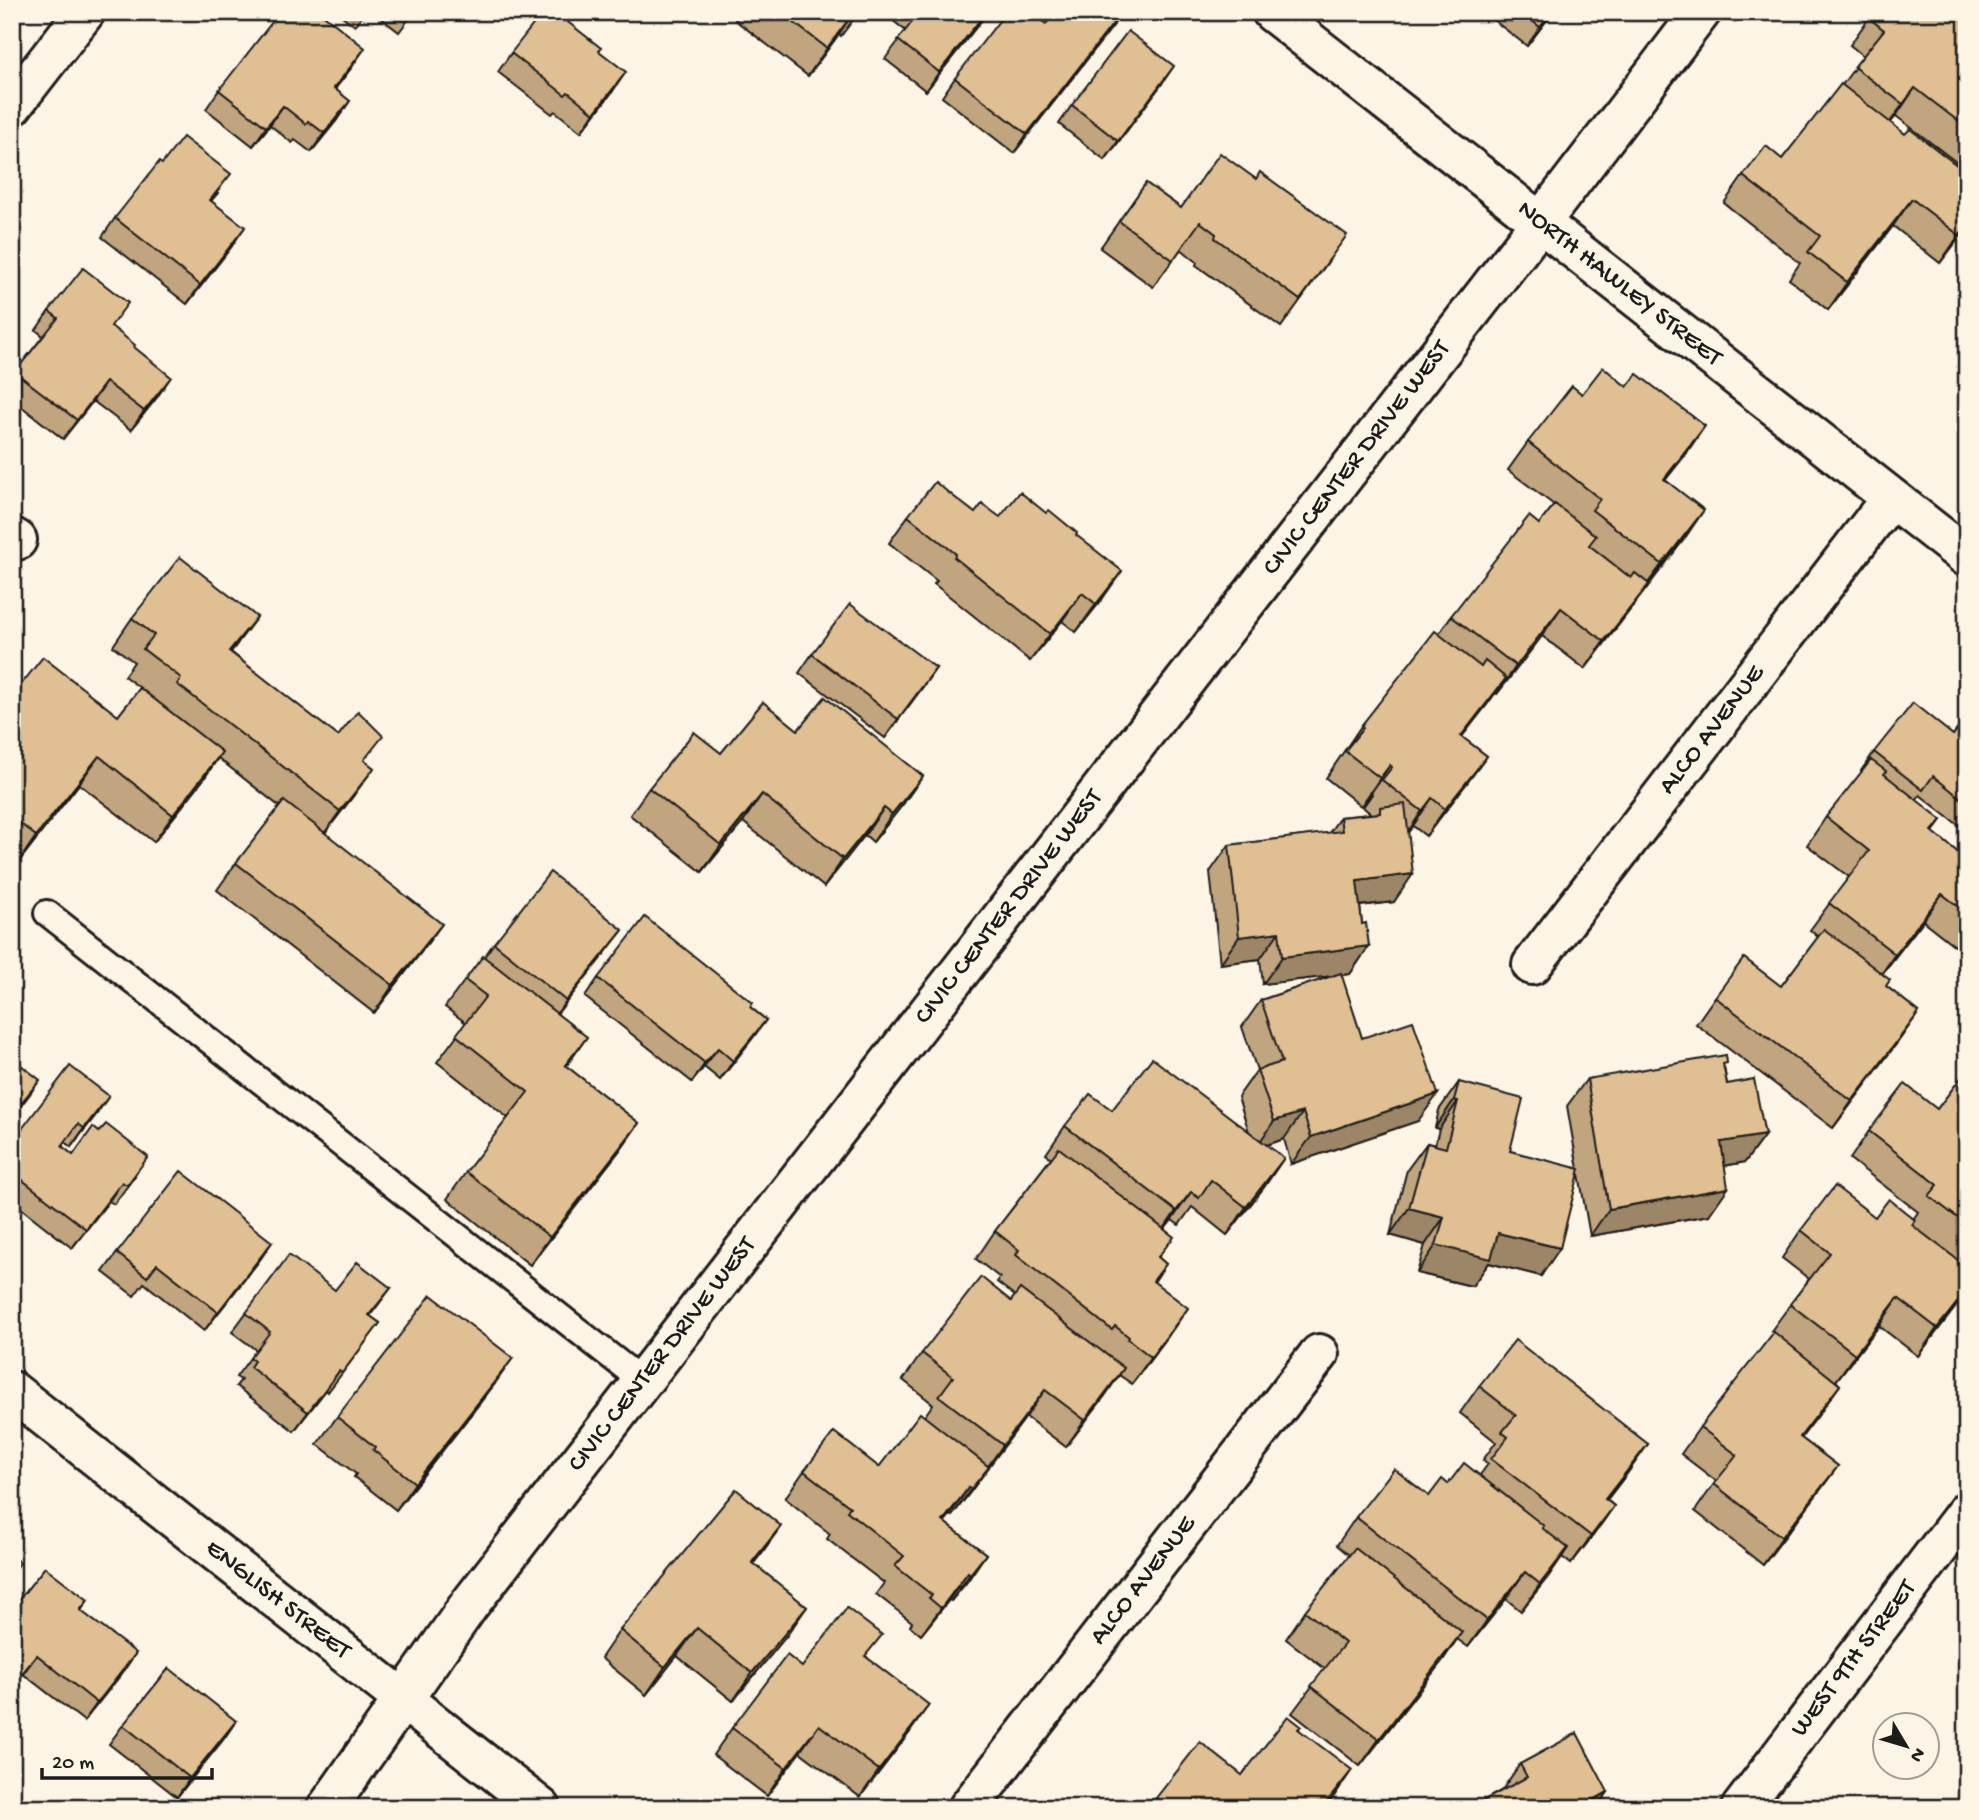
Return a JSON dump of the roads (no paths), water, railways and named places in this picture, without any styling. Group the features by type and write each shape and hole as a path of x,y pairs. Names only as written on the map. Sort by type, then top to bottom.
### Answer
{"street":[{"path":"12,106 85,12"},
{"name":"NORTH HAWLEY STREET","path":"1272,12 1967,557"},
{"name":"CIVIC CENTER DRIVE WEST","path":"327,1808 469,1605 1701,12"},
{"name":"ALCO AVENUE","path":"1532,965 1891,498"},
{"name":"ALCO AVENUE","path":"968,1808 1319,1353"},
{"name":"ENGLISH STREET","path":"12,1391 541,1808"},
{"name":"WEST 9TH STREET","path":"1741,1808 1967,1511"}],"lane":[{"path":"47,913 642,1381"}]}
